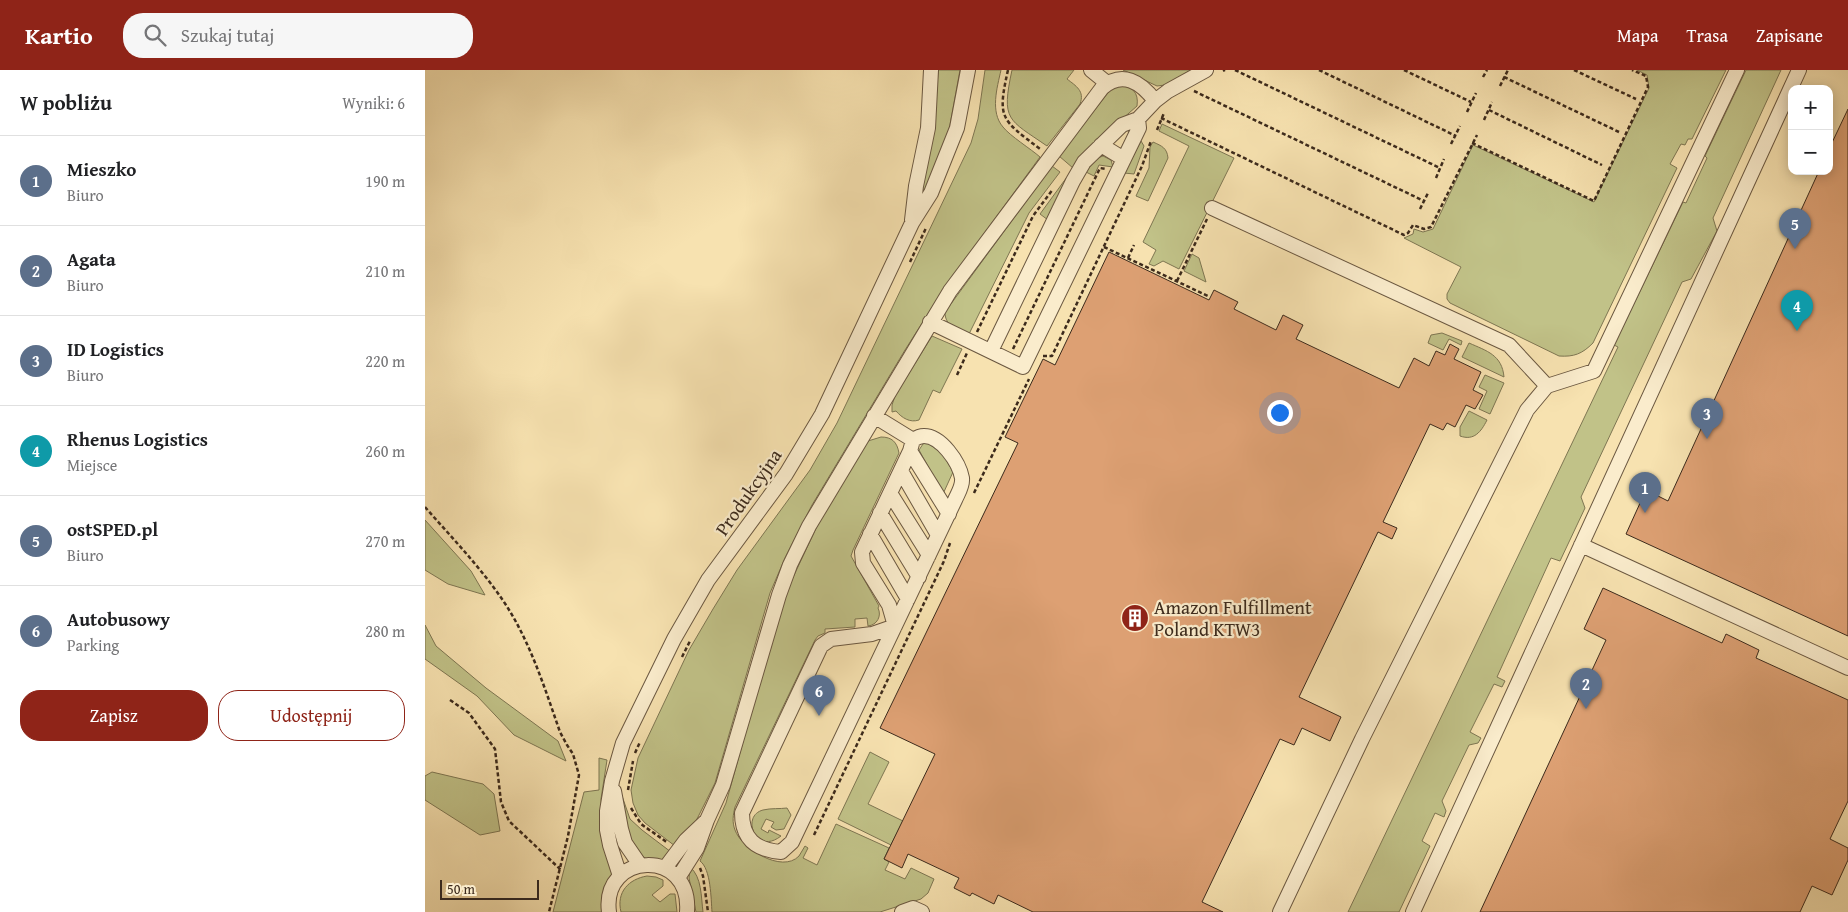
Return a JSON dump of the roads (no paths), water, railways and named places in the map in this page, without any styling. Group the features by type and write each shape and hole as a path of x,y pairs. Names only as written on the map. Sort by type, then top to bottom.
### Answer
{"street":[{"name":"Produkcyjna","path":"912,223 916,186 928,128 931,70"},
{"name":"Produkcyjna","path":"619,876 607,830 607,811 612,780 623,743 674,639 708,580 786,474 822,414 912,223 931,193 957,128 968,70"},
{"path":"1091,70 1107,83"},
{"path":"991,351 1075,176 1084,162 1122,125 1138,119 1161,103 1168,91 1205,70"},
{"path":"1279,912 1362,739 1527,410 1547,386 1594,371 1737,70"},
{"path":"1413,912 1799,70"},
{"path":"678,878 697,848 729,767 769,626 790,565 823,502 930,322 978,252 1107,83 1113,80 1126,79 1139,86 1161,103"},
{"path":"930,322 991,351 1012,356 1023,367 1139,128 1138,119"},
{"path":"1101,145 1124,159"},
{"path":"1213,208 1509,346 1547,386"},
{"path":"874,416 911,446 949,514"},
{"path":"923,435 933,438 944,445 957,465 962,478 961,488 949,514 945,537 929,555 792,842 781,852 759,848 747,836 742,825 742,813 821,646 831,639 872,634 895,626 889,605 863,563 862,552 911,446 923,435"},
{"path":"901,471 945,537"},
{"path":"890,493 929,555"},
{"path":"880,513 919,577"},
{"path":"871,534 908,599"},
{"path":"1581,545 1848,668"},
{"name":"Produkcyjna","path":"612,780 625,843 640,865"},
{"path":"665,868 686,840 707,820"},
{"path":"609,912 607,903 610,890 619,876 640,865 650,864 665,868 673,872 678,878 684,886 688,899 687,912"}],"place":[{"name":"ostSPED.pl","path":"1795,249"},
{"name":"Rhenus Logistics","path":"1797,331"},
{"name":"ID Logistics","path":"1707,439"},
{"name":"Mieszko","path":"1645,513"},
{"name":"Amazon Fulfillment Poland KTW3","path":"1135,618"},
{"name":"Agata","path":"1586,709"},
{"name":"Autobusowy","path":"819,716"}]}
